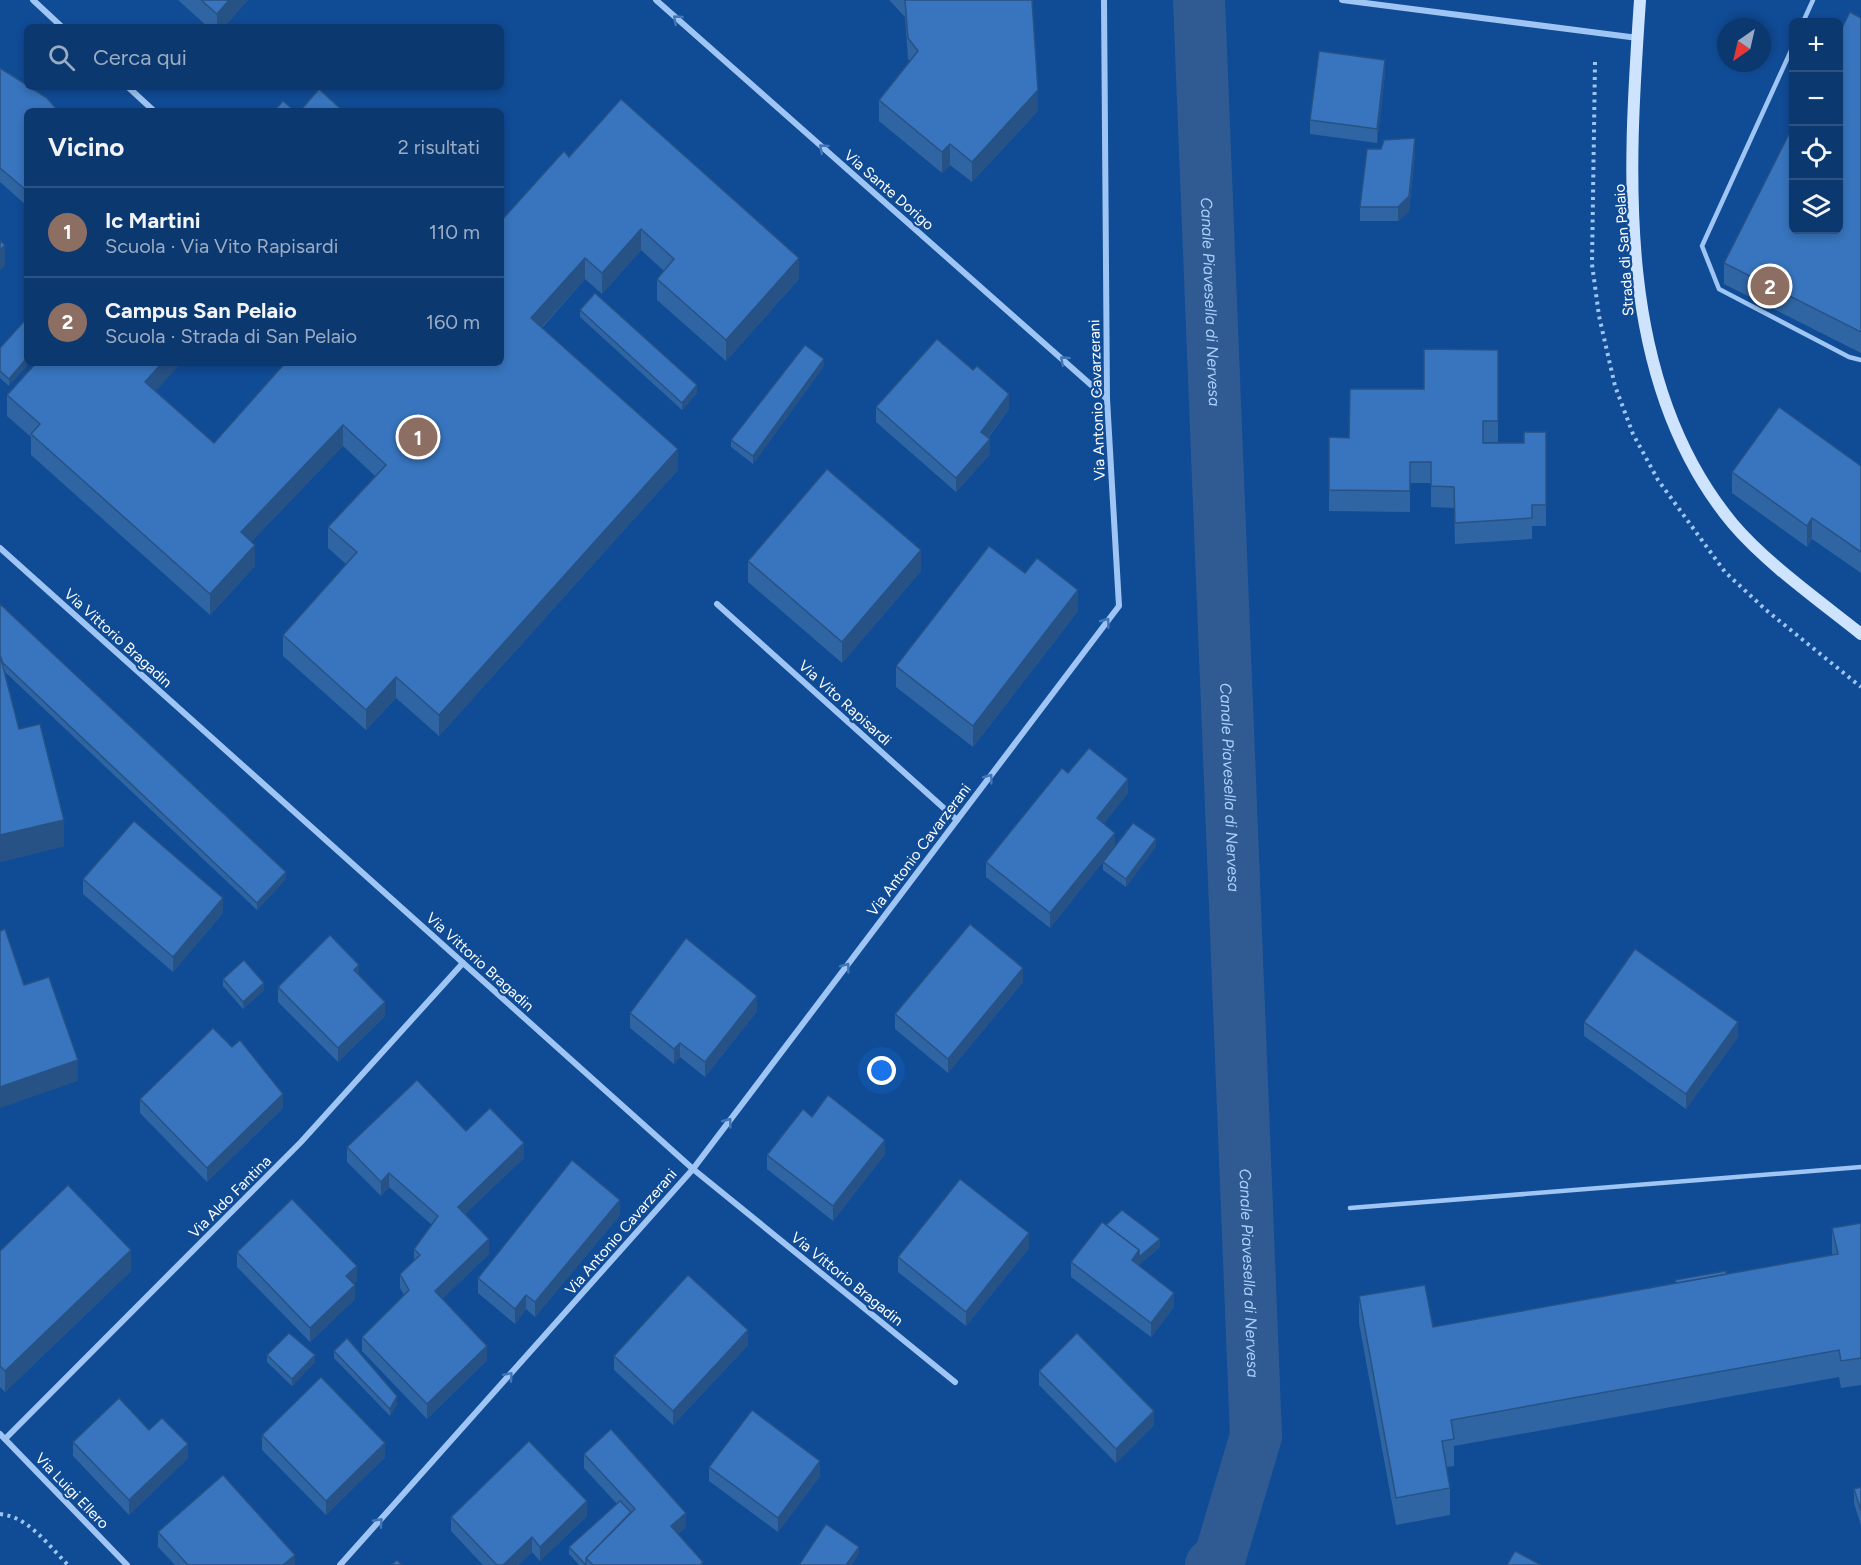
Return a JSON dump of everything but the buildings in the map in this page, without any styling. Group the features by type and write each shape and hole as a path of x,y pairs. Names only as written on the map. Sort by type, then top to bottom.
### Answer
{"street":[{"path":"33,0 59,24"},
{"name":"Via Sante Dorigo","path":"656,0 1107,399"},
{"name":"Via Antonio Cavarzerani","path":"340,1565 693,1169 1119,606 1107,399 1104,0"},
{"path":"1342,0 1638,38"},
{"name":"Strada di San Pelaio","path":"1640,0 1634,217 1643,321 1668,408 1697,474 1734,525 1794,580 1861,634"},
{"path":"131,90 151,108"},
{"name":"Via Vittorio Bragadin","path":"0,548 693,1169 955,1382"},
{"name":"Via Vito Rapisardi","path":"717,604 957,820"},
{"name":"Via Aldo Fantina","path":"2,1437 301,1142 463,963"},
{"name":"Via Luigi Ellero","path":"2,1437 127,1565"}],"lane":[{"path":"1805,18 1813,0"},
{"path":"1789,55 1702,246 1719,289 1849,357 1861,360"},
{"path":"1350,1208 1861,1167"}],"path":[{"path":"0,1514 18,1518 29,1526 68,1565"}],"waterway":[{"name":"Canale Piavesella di Nervesa","path":"1199,0 1256,1436 1220,1557 1211,1565"}],"place":[{"name":"Campus San Pelaio","path":"1770,286"},
{"name":"Ic Martini","path":"418,437"}]}
